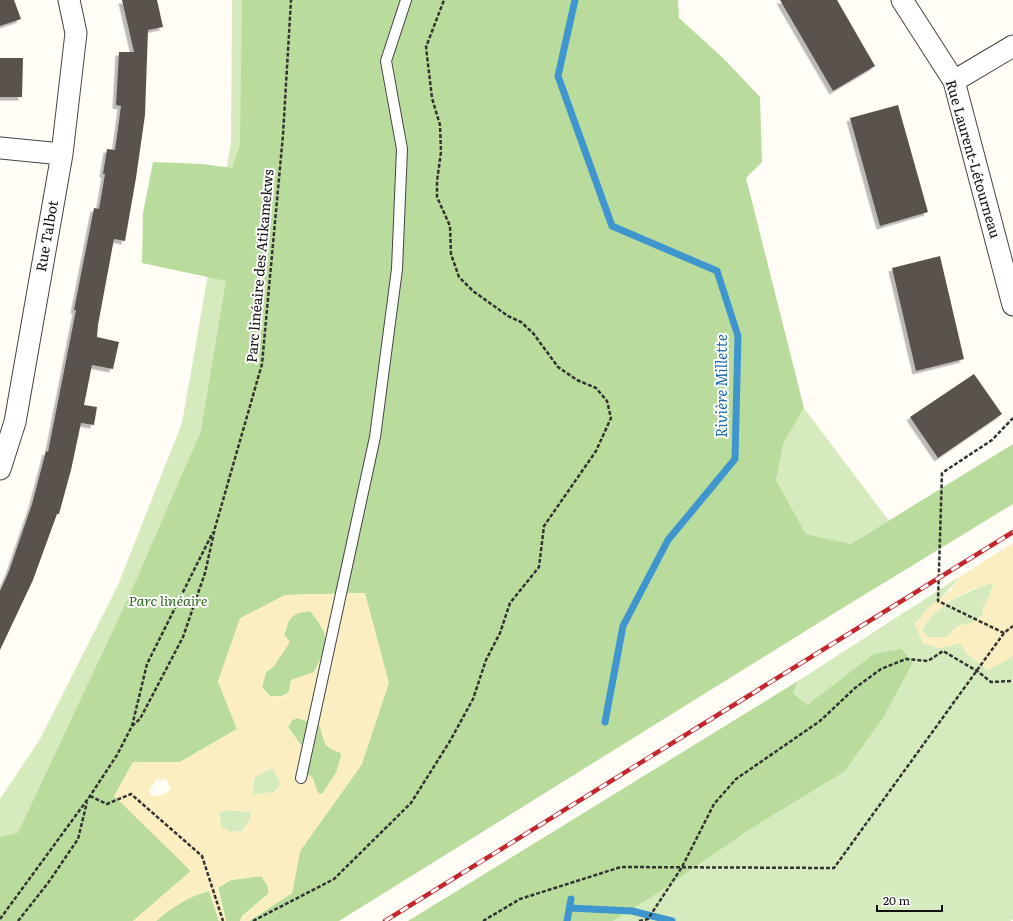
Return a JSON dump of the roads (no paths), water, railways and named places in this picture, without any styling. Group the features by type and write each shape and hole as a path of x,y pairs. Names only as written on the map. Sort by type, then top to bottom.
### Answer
{"street":[{"name":"Rue Talbot","path":"0,469 15,422 62,154 76,33 69,0"},
{"name":"Rue Laurent-Létourneau","path":"902,0 954,81 1013,305"},
{"path":"954,81 1013,46"},
{"path":"0,148 62,154"}],"lane":[{"path":"300,778 375,437 397,269 402,150 386,61 406,0"}],"waterway":[{"name":"Rivière Millette","path":"575,0 558,76 612,226 717,271 738,336 735,459 668,540 623,626 605,722"},
{"name":"Rivière Millette","path":"567,921 571,899"},
{"path":"569,908 632,911 672,921"}],"railway":[{"path":"385,921 1013,532"}],"park label":[{"name":"Parc linéaire","path":"168,601"}]}
